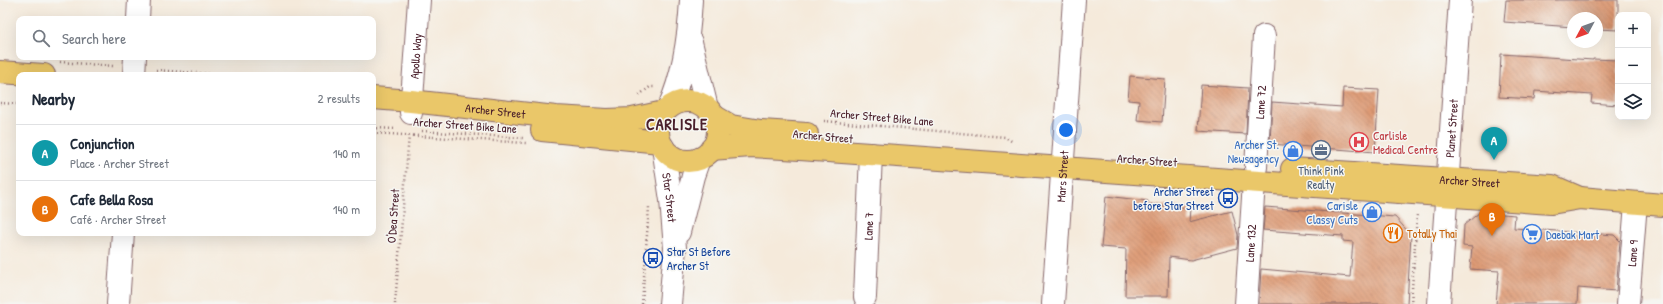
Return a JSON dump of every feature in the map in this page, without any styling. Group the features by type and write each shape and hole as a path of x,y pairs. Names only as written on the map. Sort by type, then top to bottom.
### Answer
{"main road":[{"path":"0,72 16,73"},
{"path":"0,87 16,88"},
{"name":"Archer Street","path":"376,100 410,121 556,117 607,120 632,119 667,110"},
{"path":"688,101 698,103 710,112 718,133 716,142 705,154 689,161 670,155 661,144 658,131 659,122 667,110 678,103 688,101"},
{"name":"Archer Street","path":"376,112 410,121 555,136 661,144"},
{"name":"Archer Street","path":"710,112 731,126 760,131 1028,151 1062,161"},
{"name":"Archer Street","path":"705,154 751,146 871,154 1062,161 1447,188 1552,186 1580,198 1663,205"}],"street":[{"path":"138,16 139,0"},
{"name":"Apollo Way","path":"410,121 419,0"},
{"path":"667,110 678,88 689,33 691,0"},
{"name":"Mars Street","path":"1053,304 1074,0"},
{"name":"Planet Street","path":"1439,304 1460,0"},
{"path":"689,33 710,112"},
{"name":"Lane 72","path":"1255,174 1264,36"},
{"path":"134,72 135,60"},
{"name":"Star Street","path":"661,144 670,193 675,248"},
{"name":"Star Street","path":"670,304 675,248 693,176 705,154"},
{"name":"Lane 7","path":"865,297 871,154"},
{"name":"Lane 132","path":"1246,304 1255,174"},
{"name":"Lane 9","path":"1628,304 1636,203"},
{"path":"118,304 123,236"}],"path":[{"path":"0,103 16,104"},
{"name":"Archer Street Bike Lane","path":"820,120 1005,138 1028,151"},
{"name":"Archer Street Bike Lane","path":"376,127 410,121 555,136"},
{"name":"O'Dea Street","path":"396,304 410,121"},
{"path":"376,133 531,144"},
{"path":"642,304 649,206"},
{"path":"1411,213 1417,215 1411,304"}],"building":[{"path":"1506,0 1618,0 1618,12 1615,12 1615,30 1603,29 1603,12 1567,12 1567,27 1504,22"},
{"path":"1501,54 1593,60 1615,60 1615,105 1591,103 1592,95 1535,91 1534,99 1499,97"},
{"path":"1130,76 1165,79 1162,122 1137,120 1139,101 1128,100"},
{"path":"1201,85 1248,88 1246,134 1198,131"},
{"path":"1343,88 1379,90 1375,152 1270,144 1272,102 1342,107"},
{"path":"1106,196 1148,201 1148,204 1190,208 1189,222 1232,211 1238,235 1237,248 1191,260 1169,257 1168,296 1125,296 1126,249 1101,247"},
{"path":"1265,207 1395,217 1411,235 1407,304 1259,304 1261,269 1350,277 1353,242 1343,241 1343,236 1263,230"},
{"path":"1480,212 1515,215 1514,228 1614,235 1620,241 1616,291 1578,288 1577,304 1496,304 1499,271 1470,269 1472,247 1463,246 1464,225"}],"place":[{"name":"Carlisle Medical Centre","path":"1359,142"},
{"name":"Think Pink Realty","path":"1321,150"},
{"name":"Archer St. Newsagency","path":"1293,151"},
{"name":"Conjunction","path":"1494,160"},
{"name":"Archer Street before Star Street","path":"1228,198"},
{"name":"Carisle Classy Cuts","path":"1372,212"},
{"name":"Totally Thai","path":"1393,233"},
{"name":"Daebak Mart","path":"1532,234"},
{"name":"Cafe Bella Rosa","path":"1492,236"},
{"name":"Star St Before Archer St","path":"653,258"}],"district":[{"name":"CARLISLE","path":"677,124"}]}
